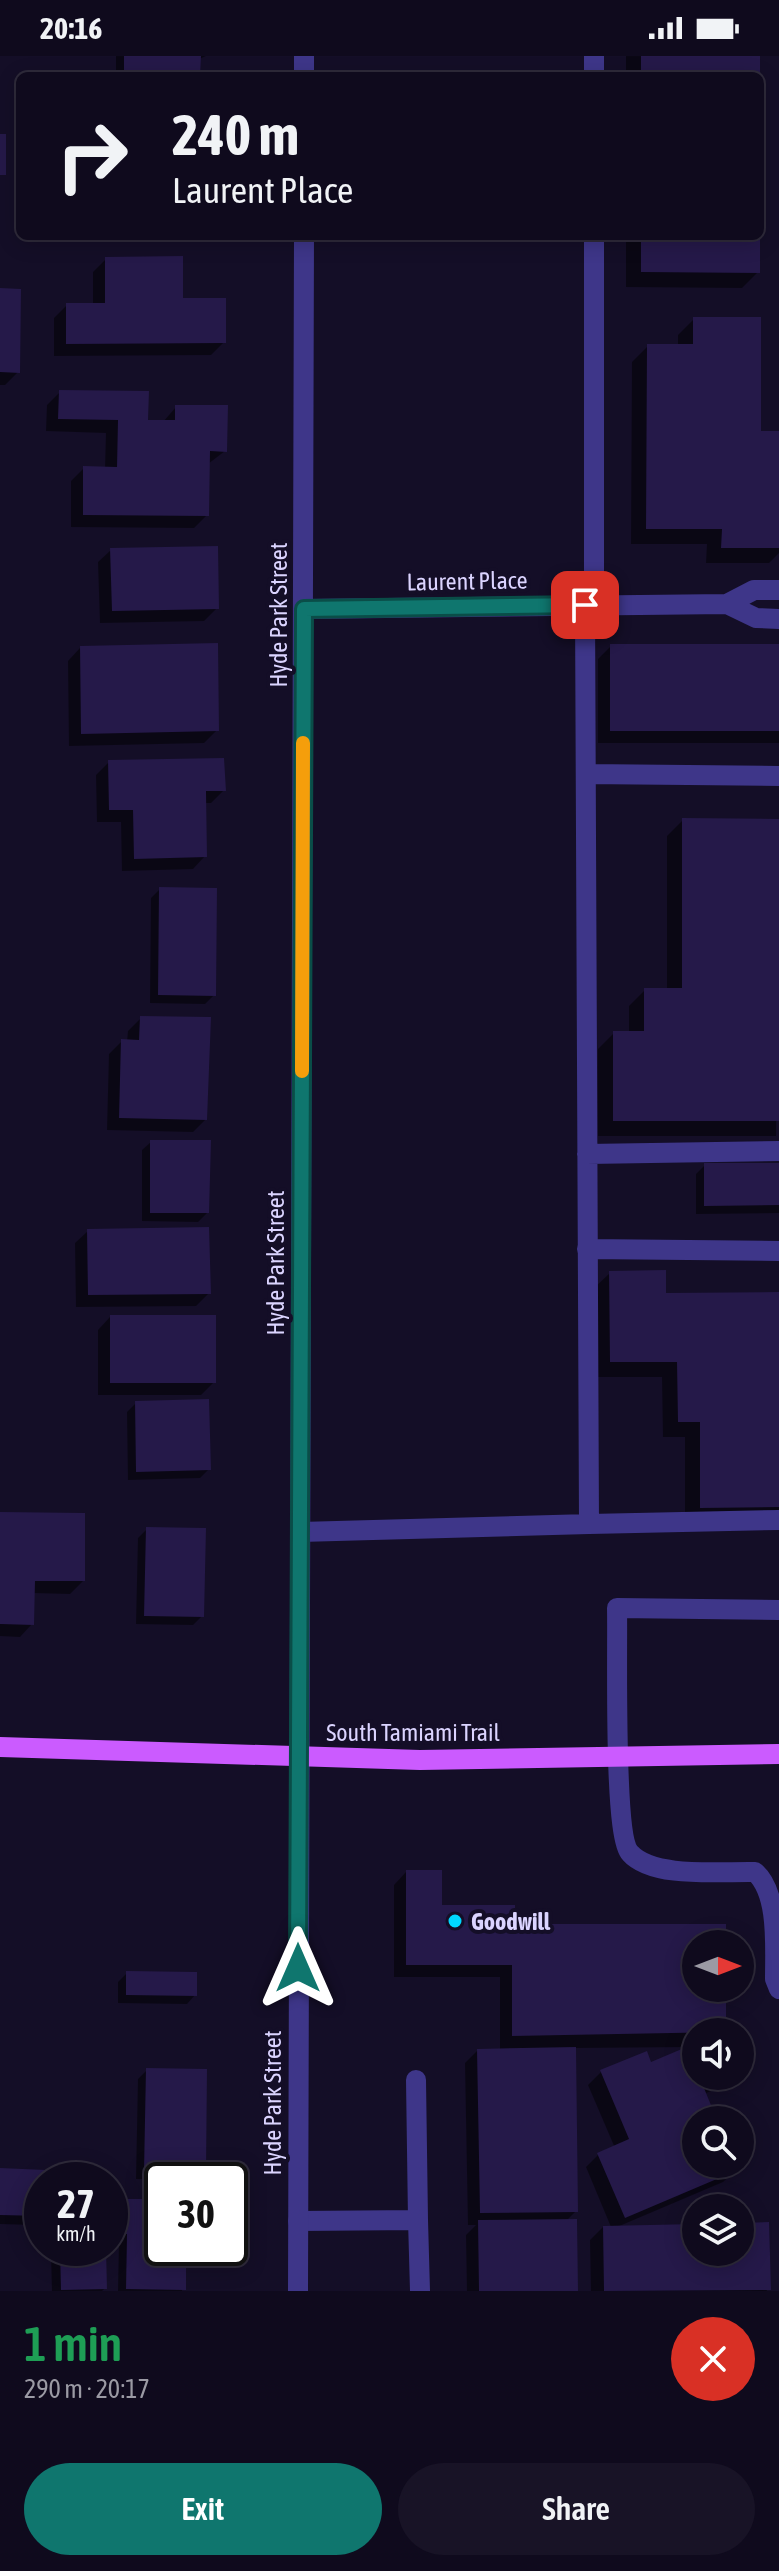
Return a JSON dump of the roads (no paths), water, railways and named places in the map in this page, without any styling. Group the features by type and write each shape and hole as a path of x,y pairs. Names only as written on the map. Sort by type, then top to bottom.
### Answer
{"main road":[{"name":"South Tamiami Trail","path":"0,1747 298,1758 779,1754"}],"street":[{"name":"Hyde Park Street","path":"298,2291 304,240"},
{"path":"589,1524 586,774 594,240"},
{"name":"Laurent Place","path":"727,604 754,590 779,590"},
{"name":"Laurent Place","path":"304,609 727,604 756,618 779,619"},
{"path":"586,774 779,776"},
{"path":"587,1154 779,1151"},
{"path":"587,1249 779,1251"},
{"path":"300,1532 779,1520"},
{"path":"779,1610 617,1608 619,1756 623,1836 628,1852 645,1864 673,1870 755,1872 765,1879 774,1897 775,1979 779,1989"},
{"path":"416,2080 420,2291"},
{"path":"298,2221 418,2220"}],"place":[{"name":"Goodwill","path":"455,1921"}]}
